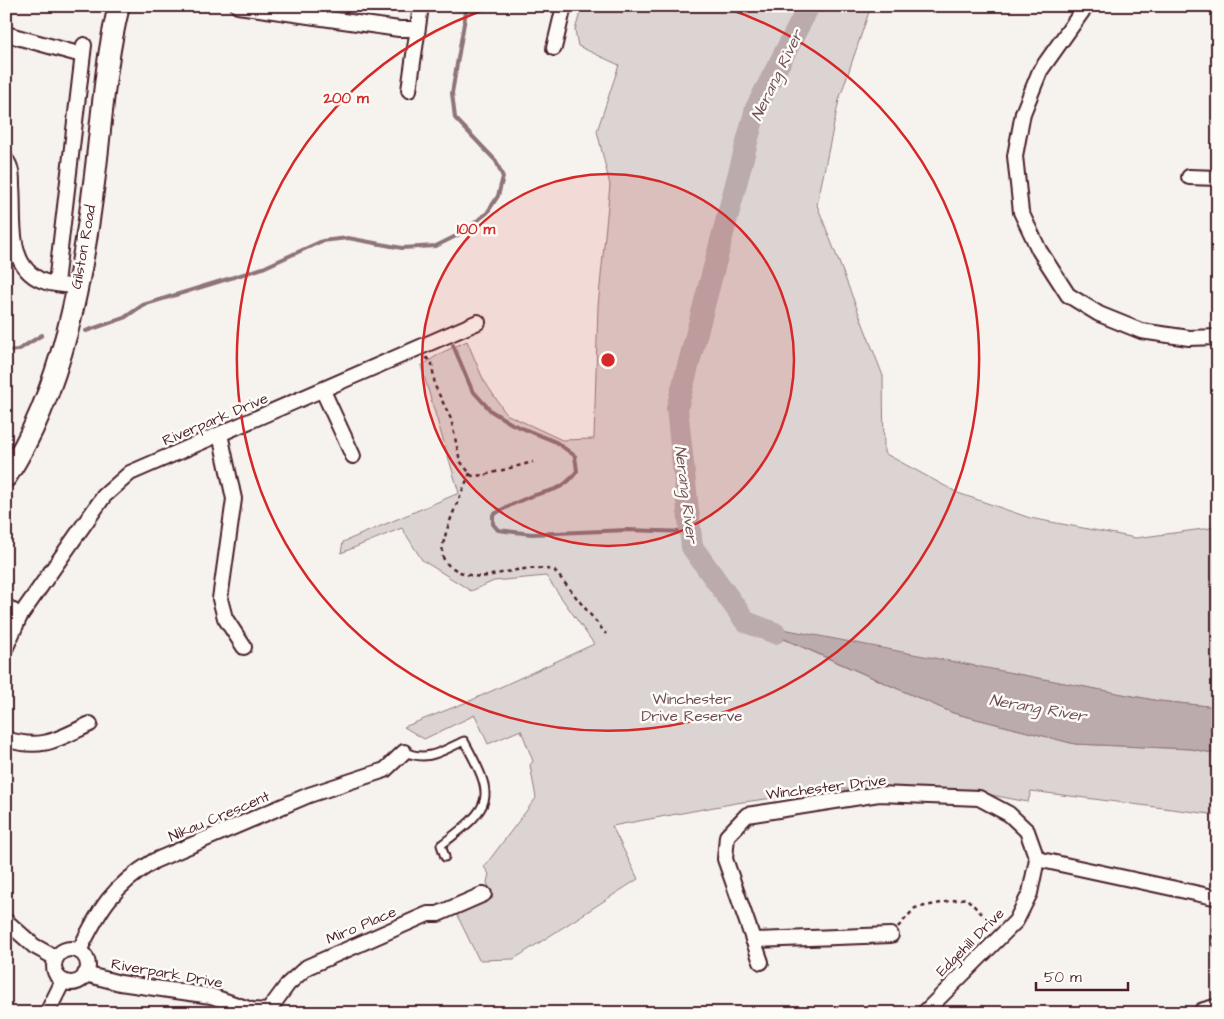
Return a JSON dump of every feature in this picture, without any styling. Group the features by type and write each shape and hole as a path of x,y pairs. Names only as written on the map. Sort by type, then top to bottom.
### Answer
{"main road":[{"name":"Gilston Road","path":"6,477 29,435 48,390 64,342 88,232 102,115 119,6"},
{"path":"1204,1013 1218,1009"}],"street":[{"path":"238,6 417,30"},
{"path":"409,90 421,6"},
{"path":"554,48 564,6"},
{"path":"1086,6 1040,71 1023,114 1015,156 1021,212 1039,250 1068,295 1099,314 1141,330 1189,338 1218,337"},
{"path":"6,34 83,50 56,283"},
{"path":"6,160 11,172 13,234 18,255 30,273 46,282 77,286"},
{"path":"1189,177 1218,178"},
{"name":"Riverpark Drive","path":"6,647 20,616 104,496 130,473 323,391 478,322"},
{"path":"323,391 353,456"},
{"path":"220,434 234,499 220,599 225,618 244,647"},
{"path":"6,606 20,616"},
{"path":"6,739 20,744 45,744 90,724"},
{"name":"Nikau Crescent","path":"79,951 96,916 117,887 136,872 154,861 310,795 385,770 404,752"},
{"name":"Winchester Drive","path":"760,962 725,859 727,836 747,815 879,794 979,798 1009,814 1026,831 1038,859"},
{"path":"1038,859 1218,898"},
{"name":"Edgehill Drive","path":"924,1013 1016,921 1030,893 1038,859"},
{"name":"Miro Place","path":"269,1012 288,984 316,962 428,914 438,914 484,894"},
{"path":"6,921 34,946 56,958"},
{"path":"753,940 890,936"},
{"path":"69,949 79,951 87,961 85,974 73,982 63,981 54,968 56,958 69,949"},
{"name":"Riverpark Drive","path":"85,974 120,983 211,996 252,1010 269,1012"},
{"path":"47,1013 63,981"}],"lane":[{"path":"404,752 418,757 429,756 464,741 483,777 486,788 483,808 468,825 442,845 445,857"}],"path":[{"path":"419,348 432,364 435,386 453,425 460,461 472,476 484,475 533,462"},
{"path":"470,473 444,541 442,556 446,563 450,567 478,577 530,569 549,569 555,572 606,634"},
{"path":"890,936 914,908 966,898 1002,934"},
{"path":"1218,912 1212,935 1218,964"}],"green space":[{"name":"Winchester Drive Reserve","path":"582,6 871,6 839,100 817,205 883,376 884,453 958,493 1030,518 1136,538 1218,527 1218,707 1159,701 749,624 953,713 1075,744 1191,749 1218,754 1218,815 1031,791 1028,802 965,790 841,789 736,803 612,826 638,879 514,959 479,960 456,913 493,898 487,882 489,874 484,867 536,798 530,765 533,761 521,730 488,744 475,715 424,739 404,727 472,700 594,644 546,576 494,581 471,591 422,560 402,528 341,553 343,542 459,493 421,366 441,353 467,341 483,379 506,414 562,440 594,439 598,306 610,185 597,131 619,65 578,46 575,30"}],"water":[{"path":"746,622 1159,701 1218,707 1218,754 1191,749 1075,744 953,713"}],"waterway":[{"path":"86,331 124,318 143,305 263,268 322,241 348,238 402,248 436,246 460,234 487,213 498,196 503,177 496,161 455,118 452,93 467,6"},
{"name":"Nerang River","path":"775,633 746,622 692,547 677,408 756,108 809,6"},
{"path":"6,351 18,350 42,335"},
{"path":"453,345 472,390 491,411 512,424 556,442 575,456 577,471 566,483 556,489 529,497 493,515 493,524 498,530 532,534 627,530 690,532"}]}
